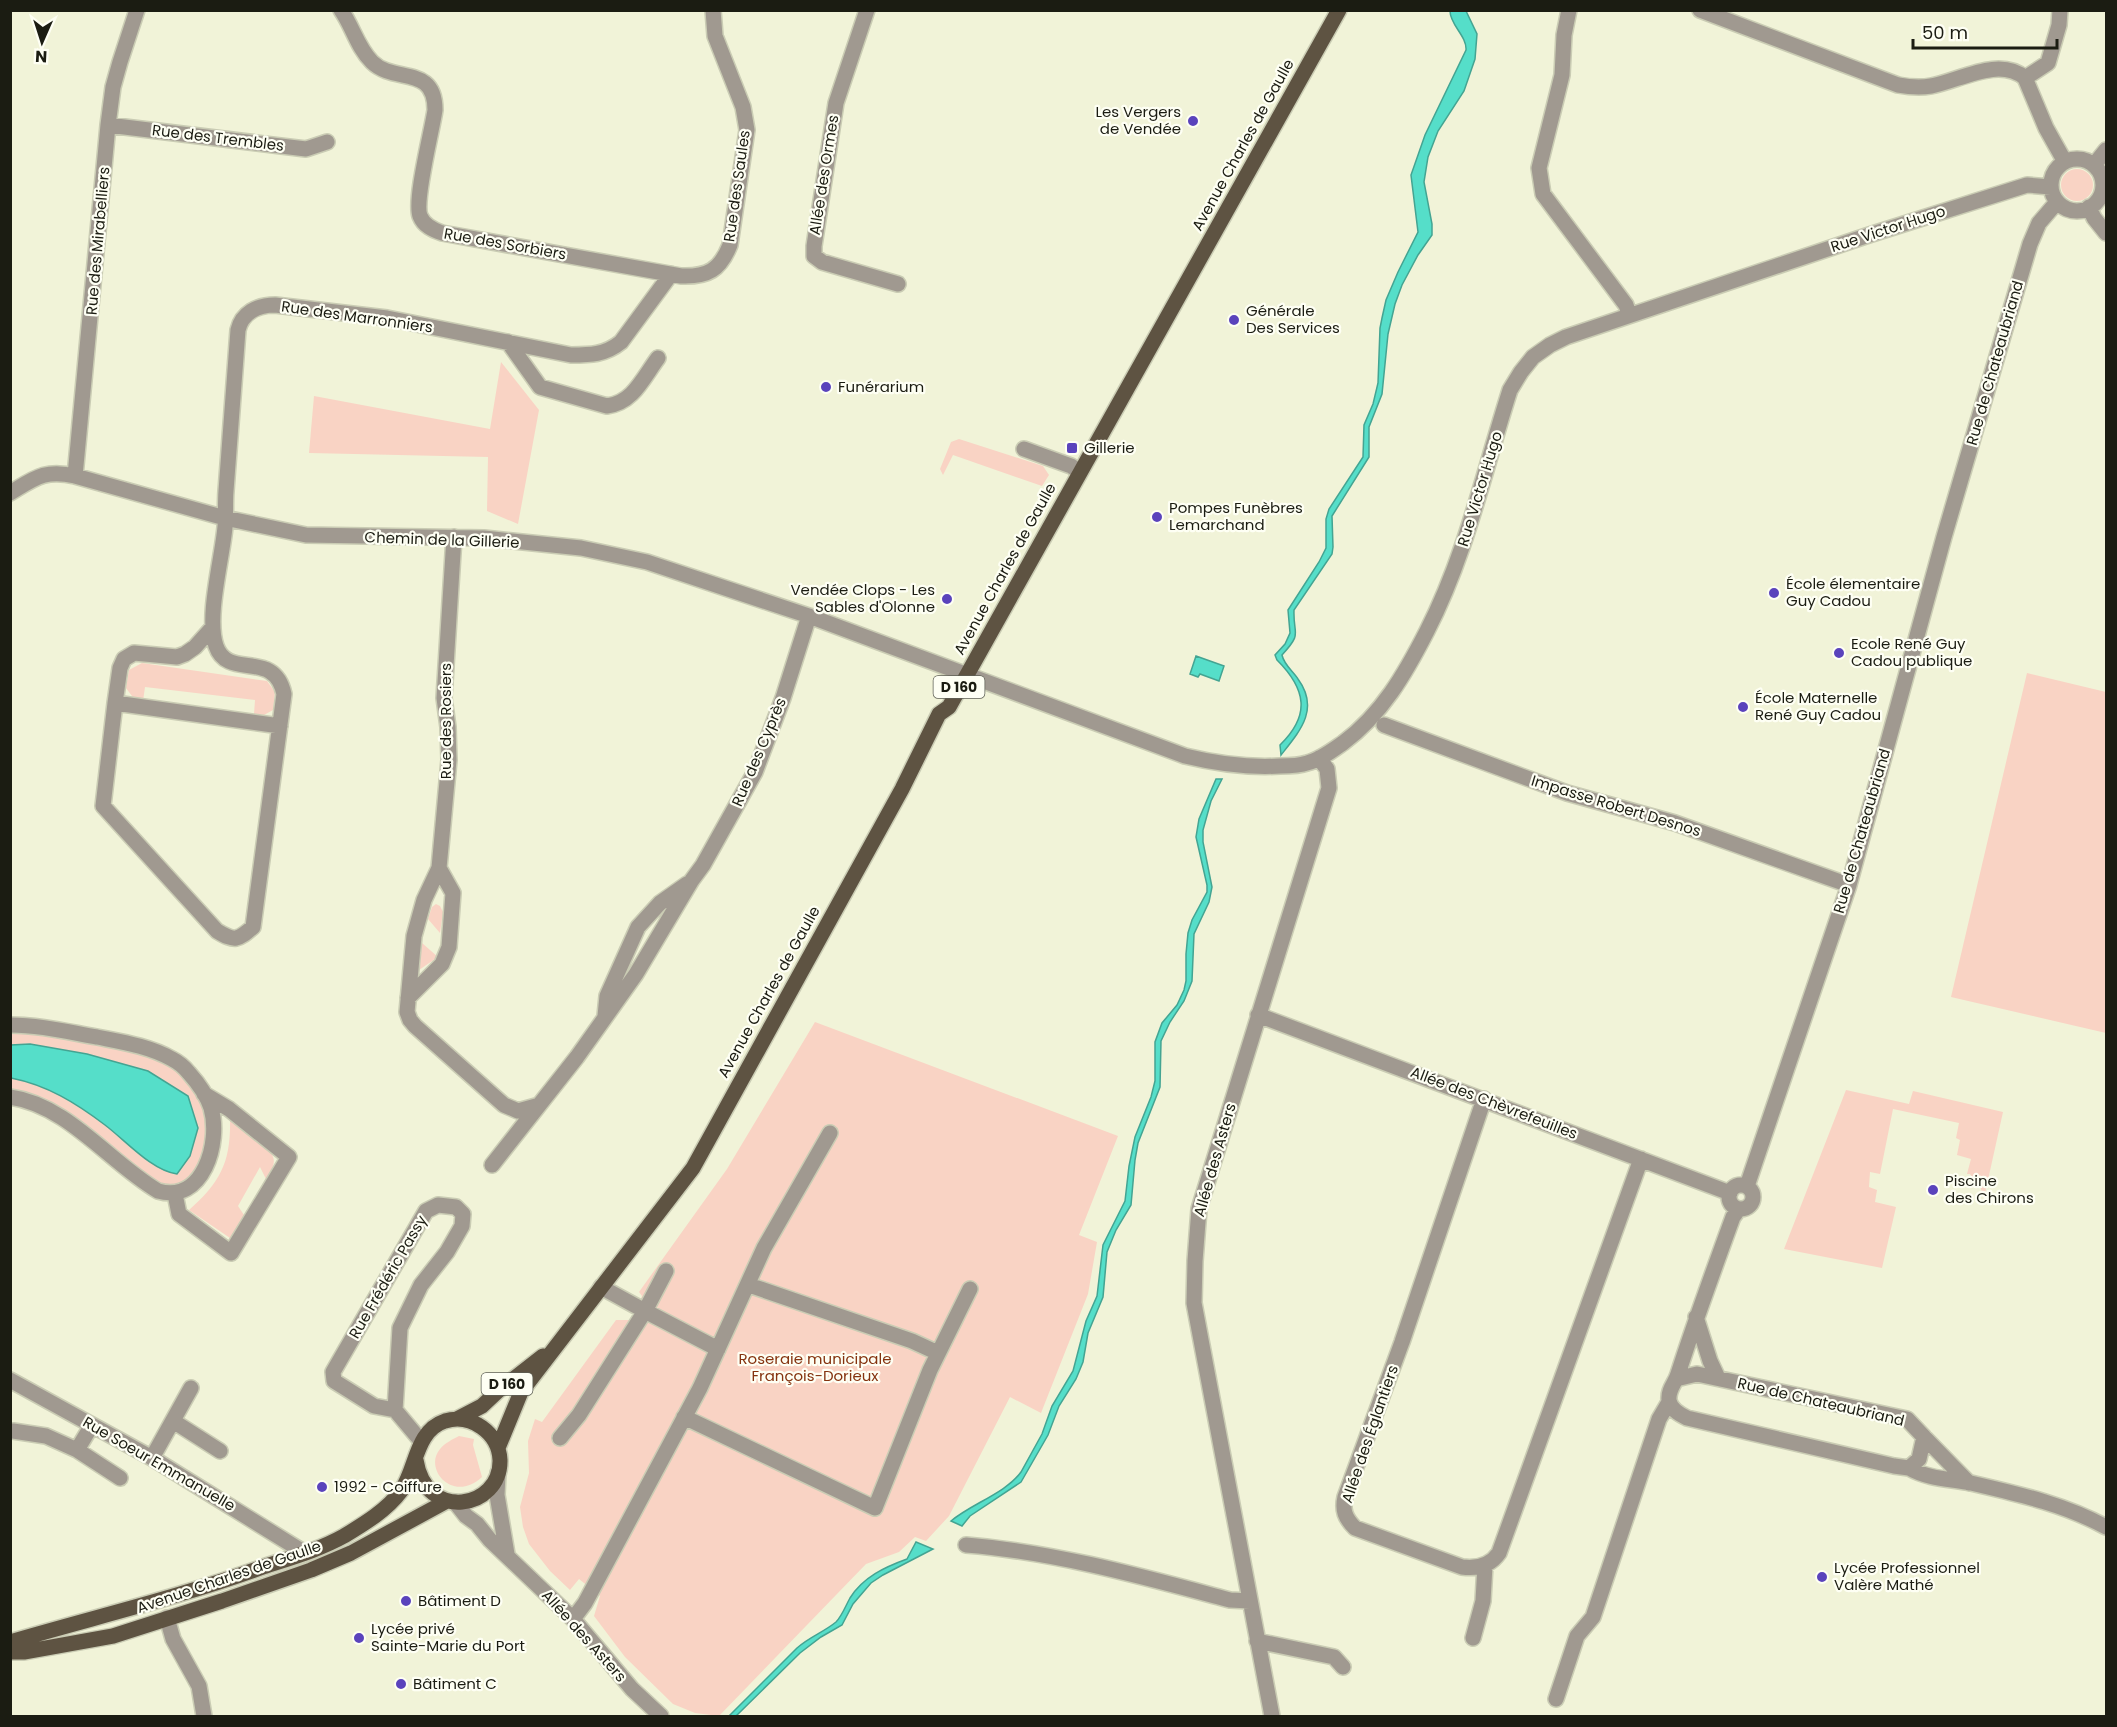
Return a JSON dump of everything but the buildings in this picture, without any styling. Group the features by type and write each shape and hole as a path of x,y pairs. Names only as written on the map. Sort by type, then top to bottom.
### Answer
{"main road":[{"name":"Avenue Charles de Gaulle","path":"498,1448 521,1392 693,1168 902,789 939,714 949,707 1339,10"},
{"name":"Avenue Charles de Gaulle","path":"457,1419 482,1406 555,1347"},
{"path":"457,1419 470,1421 482,1427 492,1436 498,1448 500,1461 493,1483 477,1498 451,1502 435,1495 425,1486 418,1474 416,1460 421,1441 436,1425 457,1419"},
{"name":"Avenue Charles de Gaulle","path":"10,1642 218,1584 342,1536 386,1508 401,1490 416,1460"},
{"name":"Avenue Charles de Gaulle","path":"10,1652 113,1636 311,1570 351,1553 407,1521 451,1502"}],"street":[{"name":"Rue des Mirabelliers","path":"75,476 108,125 120,62 137,10"},
{"name":"Rue des Sorbiers","path":"342,10 356,39 374,65 422,80 435,98 435,110 419,200 420,216 428,227 442,233 671,274"},
{"name":"Allée des Ormes","path":"867,10 836,103 814,256 822,262 898,284"},
{"path":"1569,10 1564,35 1562,75 1539,168 1540,185 1543,194 1626,305 1629,314"},
{"path":"1700,10 1898,86 1931,86 2002,69 2019,73 2025,78 2046,128 2065,162"},
{"path":"2025,78 2048,63 2059,25 2060,10"},
{"name":"Rue des Saules","path":"671,274 697,276 705,274 724,261 730,245 747,130 744,107 715,36 712,16"},
{"name":"Rue des Trembles","path":"108,125 306,149 327,142"},
{"path":"2094,165 2106,150"},
{"path":"2080,159 2094,165 2100,171 2103,187 2101,196 2089,207 2081,210 2072,210 2057,202 2051,187 2054,172 2065,162 2080,159"},
{"name":"Rue Victor Hugo","path":"967,673 1185,756 1212,762 1261,767 1308,763 1319,758 1371,720 1414,658 1441,605 1454,572 1510,390 1533,357 1566,337 1629,314 1869,235 2027,185 2051,187"},
{"name":"Rue de Chateaubriand","path":"1747,1186 1849,885 1947,526 2030,244 2039,223 2057,202"},
{"path":"2089,207 2094,218 2106,233"},
{"name":"Rue des Marronniers","path":"212,628 225,518 238,330 243,317 264,305 274,305 387,318 570,355 599,354 612,350 621,342 671,274"},
{"path":"508,342 540,387 607,406 628,400 658,358"},
{"path":"1024,449 1071,466 1080,472"},
{"name":"Chemin de la Gillerie","path":"10,493 39,475 48,473 75,476 225,518 306,535 454,537 581,548 625,556 809,616 967,673"},
{"name":"Rue des Rosiers","path":"454,537 444,698 449,760 439,868 424,900 414,936 407,1012 415,1026 504,1105 518,1111 536,1106"},
{"name":"Rue des Cyprès","path":"492,1165 636,974 692,880 703,866 754,772 783,698 809,616"},
{"path":"212,628 216,646 226,661 276,674 284,694 253,927 240,938 230,939 217,931 103,806 120,668 128,655 134,653 177,657 185,654 195,647 212,628"},
{"path":"115,703 280,726"},
{"name":"Impasse Robert Desnos","path":"1384,725 1567,793 1675,823 1849,885"},
{"name":"Allée des Asters","path":"1272,1716 1194,1303 1194,1285 1199,1209 1329,788 1327,770 1319,758"},
{"path":"408,998 442,964 449,947 453,893 439,868"},
{"name":"Rue des Cyprès","path":"605,1017 607,996 638,927 660,903 692,880"},
{"name":"Allée des Chèvrefeuilles","path":"1258,1015 1730,1193"},
{"path":"10,1025 36,1025 136,1045 172,1059 189,1072 211,1109 213,1130 207,1165 189,1189 175,1194 158,1191 147,1185 60,1116 10,1097"},
{"path":"175,1194 179,1214 231,1253 289,1157 229,1109 204,1094"},
{"name":"Allée des Églantiers","path":"1484,1099 1402,1342 1343,1506 1344,1515 1355,1528 1462,1567 1485,1565"},
{"path":"573,1619 585,1603 684,1417 749,1285 764,1248 830,1133"},
{"path":"1473,1638 1483,1601 1485,1565 1493,1561 1498,1553 1641,1159"},
{"path":"1556,1699 1577,1635 1593,1617 1659,1419 1669,1402 1669,1388 1676,1378 1732,1217 1738,1209 1746,1208 1752,1203 1754,1195 1747,1186 1735,1186 1730,1193 1732,1204 1738,1209"},
{"name":"Rue Frédéric Passy","path":"438,1204 456,1207 463,1214 462,1226 447,1252 421,1285 400,1328 395,1410 374,1406 334,1381 333,1372 426,1211 438,1204"},
{"path":"560,1438 579,1415 645,1311 666,1271"},
{"path":"749,1285 912,1341 938,1353"},
{"path":"601,1287 718,1349"},
{"path":"684,1417 875,1508 938,1353 970,1289"},
{"path":"1696,1317 1718,1378"},
{"name":"Rue de Chateaubriand","path":"1676,1378 1697,1374 1907,1419 1969,1483"},
{"name":"Rue Soeur Emmanuelle","path":"10,1380 152,1458 305,1552"},
{"path":"152,1458 191,1388"},
{"path":"1669,1402 1679,1414 1688,1418 1909,1468 1921,1475 1969,1483 2061,1506 2106,1527"},
{"path":"395,1410 421,1441"},
{"path":"173,1421 219,1451"},
{"path":"77,1450 92,1425"},
{"path":"14,1431 46,1436 77,1450 120,1478"},
{"path":"1909,1468 1919,1459 1924,1437"},
{"path":"498,1473 497,1495 507,1554"},
{"name":"Allée des Asters","path":"451,1502 477,1524 490,1540 573,1619 632,1689 661,1716"},
{"path":"966,1545 997,1547 1057,1558 1230,1600 1250,1601"},
{"path":"167,1618 173,1639 199,1686 204,1716"},
{"path":"1257,1641 1334,1657 1343,1667"}],"green space":[{"path":"2077,169 2088,174 2093,185 2088,196 2077,201 2066,196 2061,185 2066,174"},
{"path":"501,362 539,410 518,524 487,511 488,457 309,453 314,396 490,429"},
{"path":"959,439 1043,466 1049,475 1042,486 953,455 943,475 940,469 951,442"},
{"path":"142,663 267,681 275,692 273,710 264,715 254,714 255,700 145,687 143,701 135,700 126,688 129,670"},
{"path":"2027,673 2106,692 2106,1033 1951,997"},
{"path":"436,904 443,912 440,933 428,919 432,907"},
{"path":"422,943 438,957 419,970"},
{"name":"Roseraie municipale François-Dorieux","path":"815,1022 1118,1136 1079,1235 1097,1242 1088,1294 1041,1413 1010,1397 949,1516 926,1541 915,1537 899,1552 866,1564 719,1716 695,1713 673,1704 625,1657 594,1616 600,1596 579,1579 570,1590 550,1571 529,1544 523,1527 520,1507 529,1473 528,1441 535,1419 542,1422 616,1320 632,1320 642,1296 639,1292 727,1169"},
{"path":"11,1031 70,1037 120,1047 142,1053 175,1067 195,1089 206,1116 206,1145 202,1159 191,1178 174,1188 152,1182 11,1091 11,1078 65,1096 107,1126 190,1156 198,1128 188,1096 30,1044 11,1045"},
{"path":"1846,1090 1909,1104 1913,1091 2003,1112 1984,1198 1981,1189 1970,1174 1967,1174 1971,1159 1957,1155 1960,1140 1956,1138 1959,1123 1893,1109 1880,1174 1870,1172 1869,1187 1877,1190 1875,1202 1896,1207 1882,1268 1784,1249"},
{"path":"230,1119 267,1147 274,1163 266,1179 260,1167 238,1206 246,1218 230,1238 189,1210 209,1190 222,1170 229,1147"},
{"path":"459,1436 474,1439 473,1445 482,1477 461,1487 444,1481 435,1466 440,1449"}],"water":[{"path":"1450,11 1466,11 1477,34 1475,59 1464,91 1438,131 1428,157 1424,182 1432,235 1418,255 1395,304 1388,334 1382,394 1369,427 1369,457 1332,516 1332,554 1294,610 1295,638 1282,655 1304,690 1307,710 1301,728 1281,755 1280,745 1297,723 1301,702 1294,681 1275,655 1285,644 1290,633 1288,610 1326,548 1326,519 1329,509 1363,457 1364,425 1373,404 1378,383 1380,328 1386,300 1418,232 1411,175 1425,135 1466,50 1464,40"},
{"path":"1196,656 1224,666 1219,681 1200,674 1198,677 1190,674"},
{"path":"1216,779 1222,779 1211,801 1203,830 1203,842 1212,887 1209,902 1194,934 1192,981 1184,1001 1161,1041 1160,1087 1138,1143 1131,1205 1116,1230 1107,1252 1103,1297 1088,1333 1083,1362 1076,1379 1059,1406 1048,1435 1021,1482 970,1516 962,1526 951,1521 1007,1486 1021,1472 1042,1434 1052,1406 1073,1371 1086,1321 1097,1296 1103,1245 1125,1201 1135,1137 1155,1081 1155,1042 1162,1023 1177,1005 1184,990 1188,933 1192,920 1207,892 1196,837 1199,819"},
{"path":"30,1044 87,1054 148,1071 188,1096 198,1128 190,1156 177,1174 168,1172 149,1161 105,1125 72,1102 37,1085 11,1078 11,1045"},
{"path":"916,1542 933,1549 871,1583 853,1604 842,1625 800,1653 736,1716 729,1716 797,1648 836,1622 861,1584 883,1569 907,1559"}],"place":[{"name":"Les Vergers de Vendée","path":"1193,121"},
{"name":"Générale Des Services","path":"1234,320"},
{"name":"Funérarium","path":"826,387"},
{"name":"Gillerie","path":"1072,448"},
{"name":"Pompes Funèbres Lemarchand","path":"1157,517"},
{"name":"École élementaire Guy Cadou","path":"1774,593"},
{"name":"Vendée Clops - Les Sables d'Olonne","path":"947,599"},
{"name":"Ecole René Guy Cadou publique","path":"1839,653"},
{"name":"École Maternelle René Guy Cadou","path":"1743,707"},
{"name":"Piscine des Chirons","path":"1933,1190"},
{"name":"1992 - Coiffure","path":"322,1487"},
{"name":"Lycée Professionnel Valère Mathé","path":"1822,1577"},
{"name":"Bâtiment D","path":"406,1601"},
{"name":"Lycée privé Sainte-Marie du Port","path":"359,1638"},
{"name":"Bâtiment C","path":"401,1684"}]}
